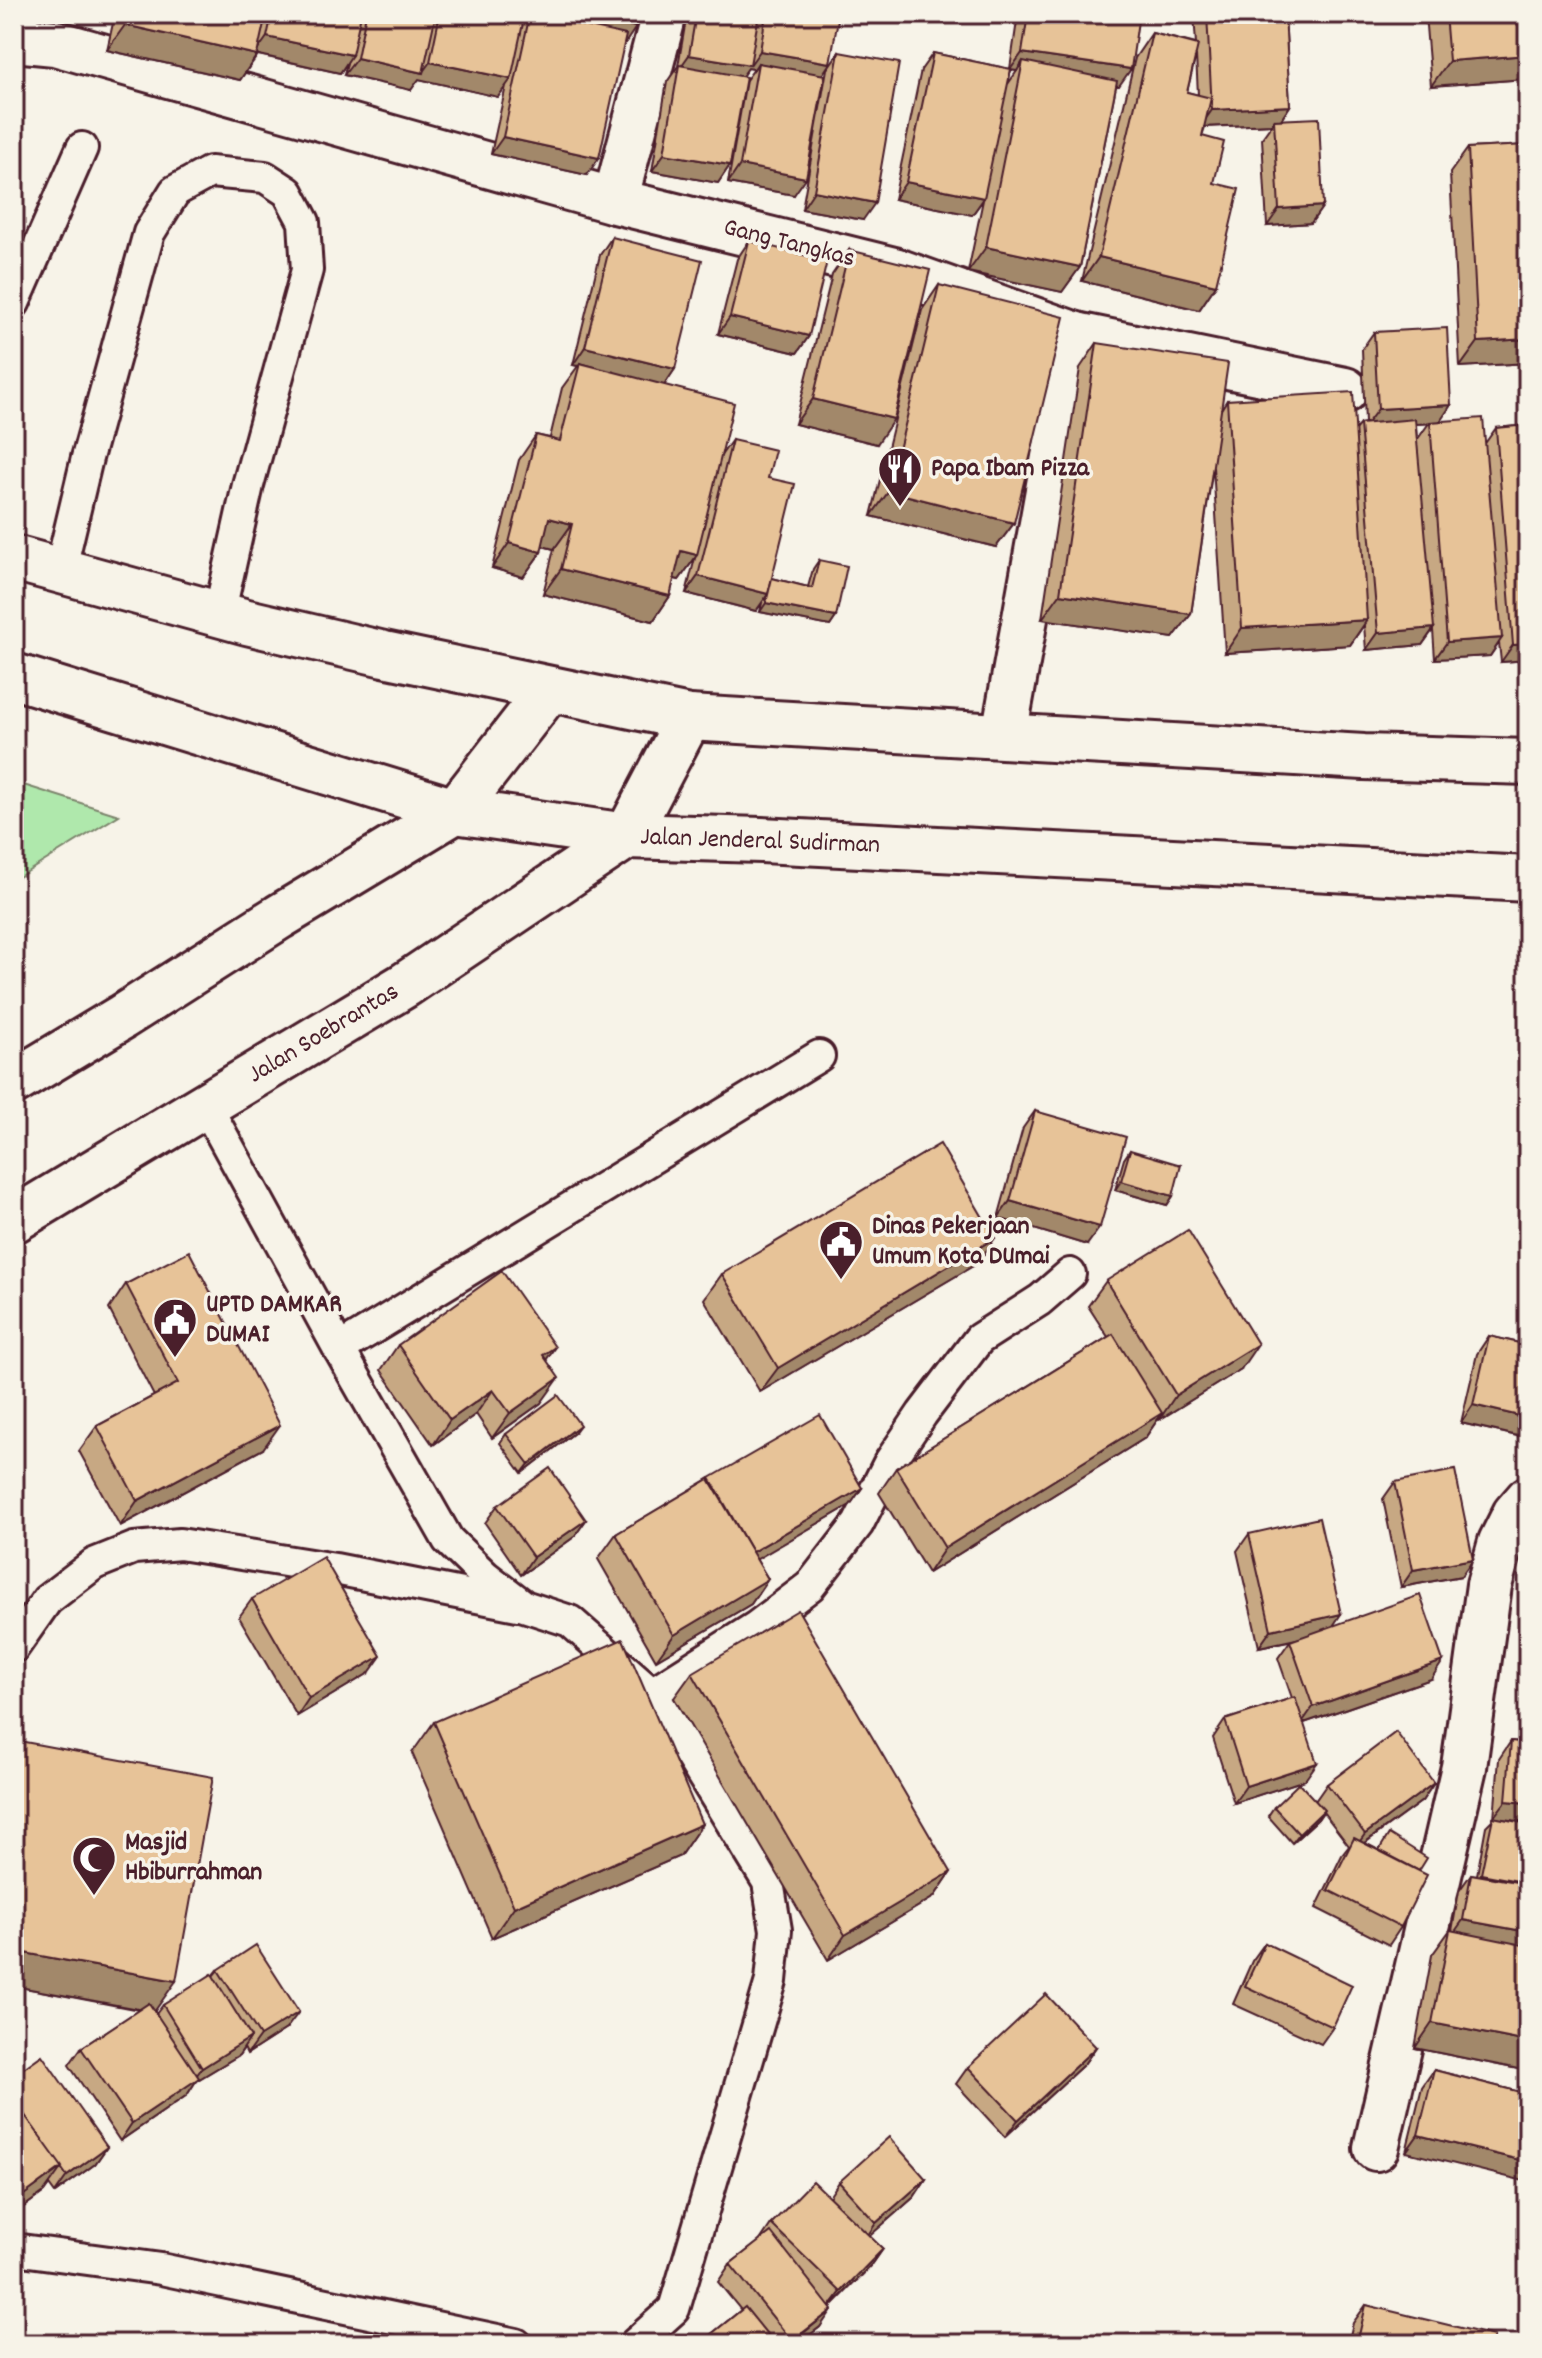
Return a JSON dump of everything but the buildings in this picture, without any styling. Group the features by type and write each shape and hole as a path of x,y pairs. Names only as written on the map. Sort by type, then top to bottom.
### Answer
{"main road":[{"path":"615,201 664,14"},
{"name":"Gang Tangkas","path":"14,39 55,43 615,201 894,270 1076,335 1345,390"},
{"path":"1004,735 1076,335"},
{"path":"14,558 219,615 549,690 689,718 1364,757 1528,762"},
{"name":"Jalan Jenderal Sudirman","path":"14,676 455,811 627,836 1528,879"},
{"path":"14,1082 455,811 549,690"},
{"path":"627,836 689,718"},
{"name":"Jalan Soebrantas","path":"14,1220 405,985 627,836"},
{"path":"1376,2148 1464,1767 1489,1585 1501,1542 1515,1514 1528,1499"}],"lane":[{"path":"14,303 82,148"},
{"path":"60,572 87,458 149,233 175,191 210,172 265,177 288,192 304,222 307,270 248,485 219,615"},
{"path":"339,1349 819,1056"},
{"path":"206,1106 448,1540 485,1576 524,1606"},
{"path":"652,1693 756,1627 810,1586 858,1524 889,1463 979,1339 1040,1300 1070,1274"},
{"path":"14,1647 47,1600 94,1564 134,1548 180,1544 335,1569 524,1606 570,1621 652,1693 768,1882 776,1930 771,1981 683,2285 674,2309 635,2344"},
{"path":"14,2249 161,2269 516,2344"}],"green space":[{"path":"14,782 119,815 14,880"}],"place":[{"name":"Papa Ibam Pizza","path":"900,508"},
{"name":"Dinas Pekerjaan Umum Kota DUmai","path":"841,1281"},
{"name":"UPTD DAMKAR DUMAI","path":"175,1359"},
{"name":"Masjid Hbiburrahman","path":"94,1897"}]}
